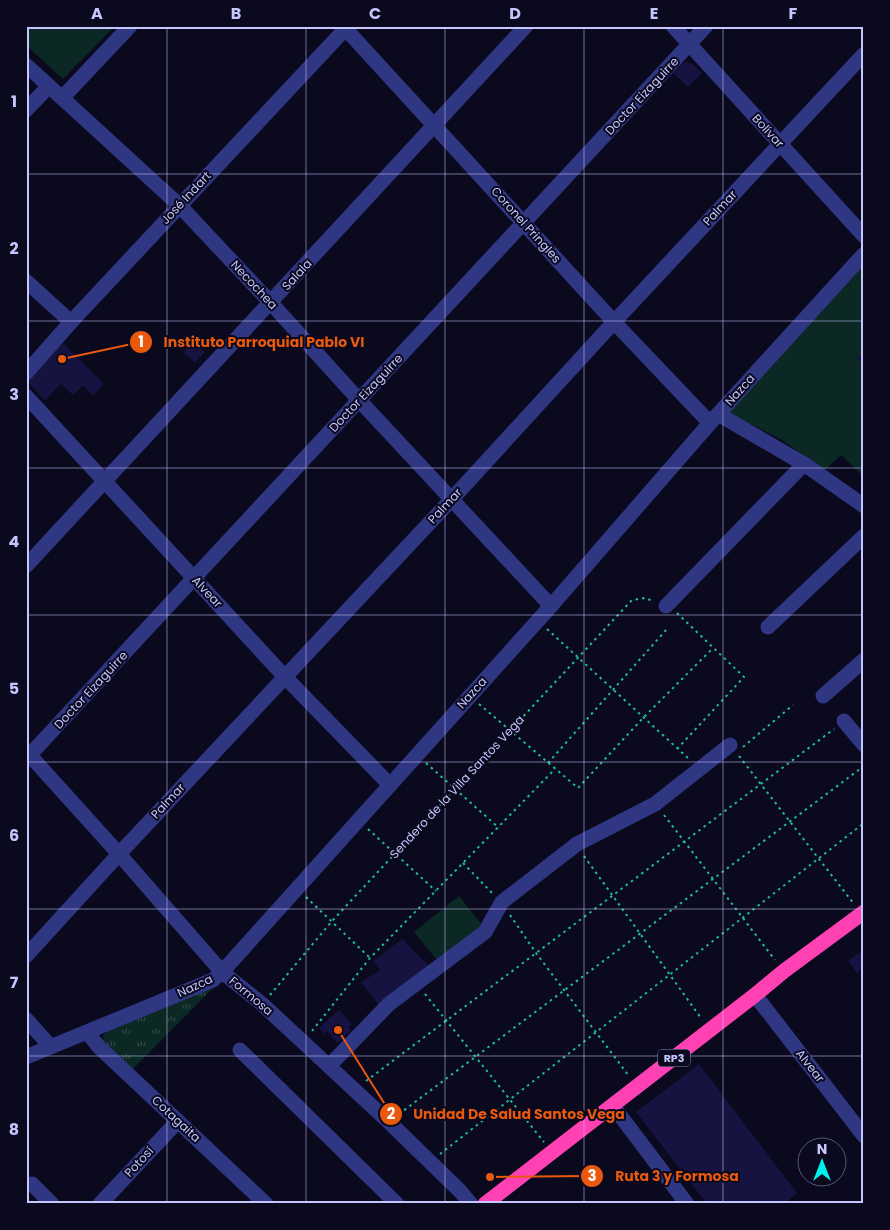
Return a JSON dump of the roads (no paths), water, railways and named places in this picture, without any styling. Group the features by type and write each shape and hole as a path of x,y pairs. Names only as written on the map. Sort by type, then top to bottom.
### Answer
{"highway":[{"name":"RP3","path":"485,1204 755,996 784,971 863,913"}],"street":[{"path":"62,98 130,26"},
{"name":"Salala","path":"26,566 526,26"},
{"name":"Bolívar","path":"673,26 864,236"},
{"name":"Doctor Eizaguirre","path":"28,755 706,26"},
{"name":"Coronel Pringles","path":"346,27 614,322 714,418 804,464 864,506"},
{"name":"José Indart","path":"26,373 70,322 346,27"},
{"name":"Palmar","path":"26,956 864,54"},
{"name":"Necochea","path":"26,65 179,205 551,606"},
{"path":"26,110 49,86"},
{"name":"Nazca","path":"26,1057 213,980 222,972 538,621 714,418 864,254"},
{"path":"26,281 70,322"},
{"name":"Alvear","path":"26,396 286,677 390,785"},
{"path":"666,606 804,464"},
{"path":"768,627 864,536"},
{"path":"823,696 864,660"},
{"path":"844,722 864,745"},
{"path":"329,1066 389,1004 485,932 502,902 577,844 655,804 700,769 733,749"},
{"name":"Formosa","path":"28,755 119,854 222,972 262,1004 329,1066 430,1161 471,1204"},
{"name":"Alvear","path":"755,996 864,1136"},
{"path":"26,1019 51,1047"},
{"name":"Cotagaita","path":"87,1032 99,1047 266,1204"},
{"path":"240,1050 398,1204"},
{"path":"613,1106 687,1204"},
{"name":"Potosí","path":"100,1204 178,1121"},
{"path":"32,1184 52,1204"}],"place":[{"name":"Instituto Parroquial Pablo VI","path":"62,359"},
{"name":"Unidad De Salud Santos Vega","path":"338,1030"},
{"name":"Ruta 3 y Formosa","path":"490,1177"}]}
